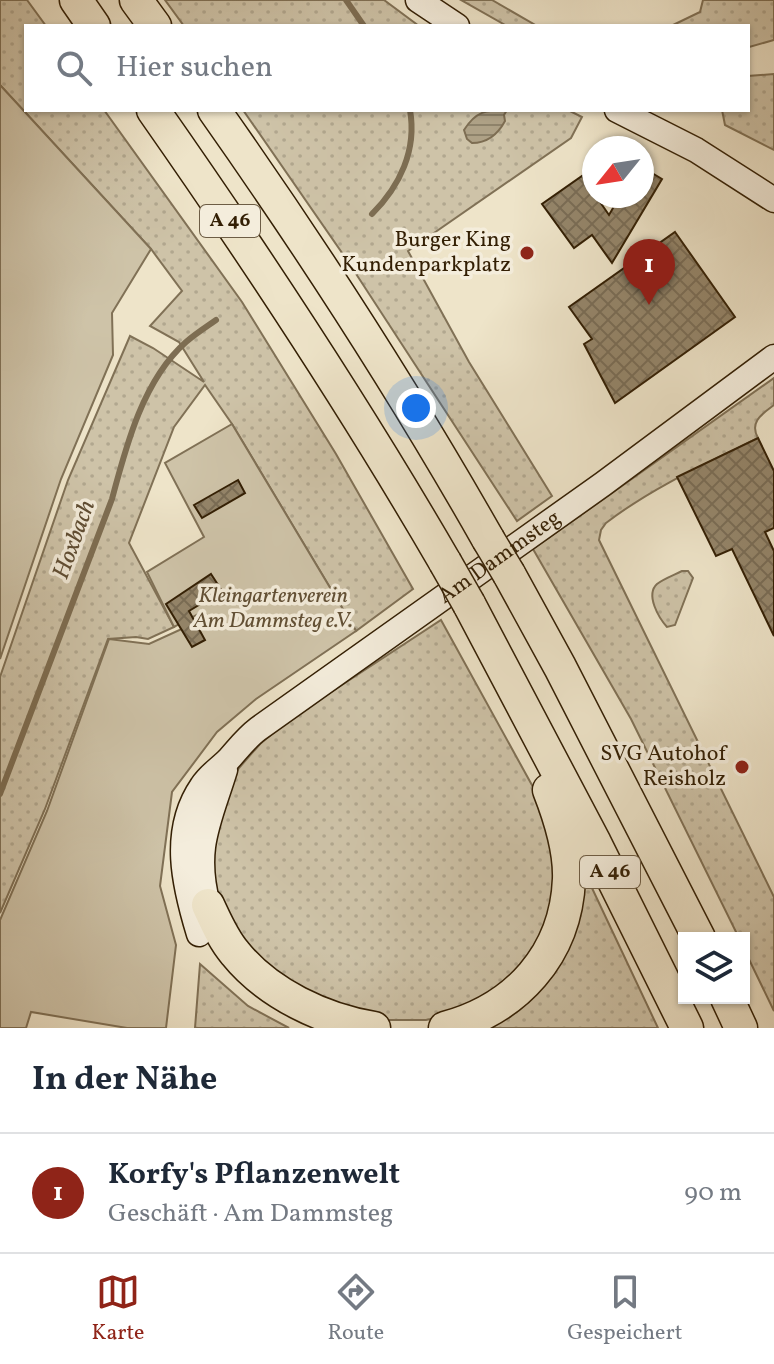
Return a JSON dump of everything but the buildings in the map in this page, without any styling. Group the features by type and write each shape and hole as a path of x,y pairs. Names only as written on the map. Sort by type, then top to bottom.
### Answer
{"highway":[{"path":"76,0 93,24"},
{"path":"136,0 154,24"},
{"name":"A 46","path":"154,112 377,444 530,718 687,1028"},
{"name":"A 46","path":"215,112 274,195 424,426 509,574 696,932"},
{"path":"445,1028 490,1011 519,992 540,966 559,933 569,877 567,853 561,822 545,780 530,718"},
{"path":"204,919 211,959 228,978 255,1000 311,1028"},
{"path":"204,919 272,987 298,1003 374,1028"},
{"path":"730,1004 741,1028"}],"main road":[{"path":"418,0 454,24"},
{"path":"621,112 696,150 774,200"},
{"name":"Am Dammsteg","path":"204,919 202,844 214,797 228,760 258,729 603,484 773,357"}],"green space":[{"path":"0,0 27,0 45,24 24,24 24,111 0,85"},
{"path":"165,0 384,0 416,24 183,24"},
{"path":"461,0 492,0 534,24 503,24"},
{"path":"703,0 774,0 774,40 750,47 750,24 675,24 700,12"},
{"path":"774,74 774,150 725,125 722,112 750,112 750,76"},
{"path":"0,85 151,249 112,313 113,355 61,479 0,659"},
{"path":"25,112 105,112 242,302 336,454 413,589 356,631 232,424 205,385 174,427 129,543 174,627 148,639 108,639 45,809 0,913 0,677 68,480 130,336 204,382 179,342 150,326 182,291 151,249"},
{"path":"244,112 572,112 582,117 571,138 408,251 469,362 552,496 517,521 347,260"},
{"path":"774,378 774,405 756,423 758,438 642,498 606,523 599,540 774,897 774,1011 750,961 750,932 736,932 631,719 533,549"},
{"name":"Kleingartenverein Am Dammsteg e.V.","path":"232,424 356,631 256,699 217,732 172,792 160,886 176,945 166,1028 127,1028 31,1012 26,1028 0,1028 0,920 47,811 109,639 149,644 208,617 204,611 174,627 147,572 204,537 165,463"},
{"path":"688,571 693,578 675,625 667,627 654,606 652,594 659,582"},
{"path":"441,620 533,787 551,829 559,872 554,913 536,951 512,980 456,1014 426,1020 385,1020 285,985 232,933 218,906 210,867 221,797 239,768 260,744 290,719"},
{"path":"583,869 658,1028 472,1028 492,1019"},
{"path":"200,964 248,1006 289,1028 195,1028"}],"shaded area":[{"path":"506,112 505,121 492,137 472,143 464,130 477,115"}],"waterway":[{"name":"Hoxbach","path":"346,0 363,24"},
{"name":"Hoxbach","path":"372,214 391,192 404,166 411,139 410,112"},
{"name":"Hoxbach","path":"0,794 112,499 130,436 147,394 171,357 189,339 216,320"}],"place":[{"name":"Burger King Kundenparkplatz","path":"527,253"},
{"name":"Korfy's Pflanzenwelt","path":"649,305"},
{"name":"SVG Autohof Reisholz","path":"742,767"}]}
